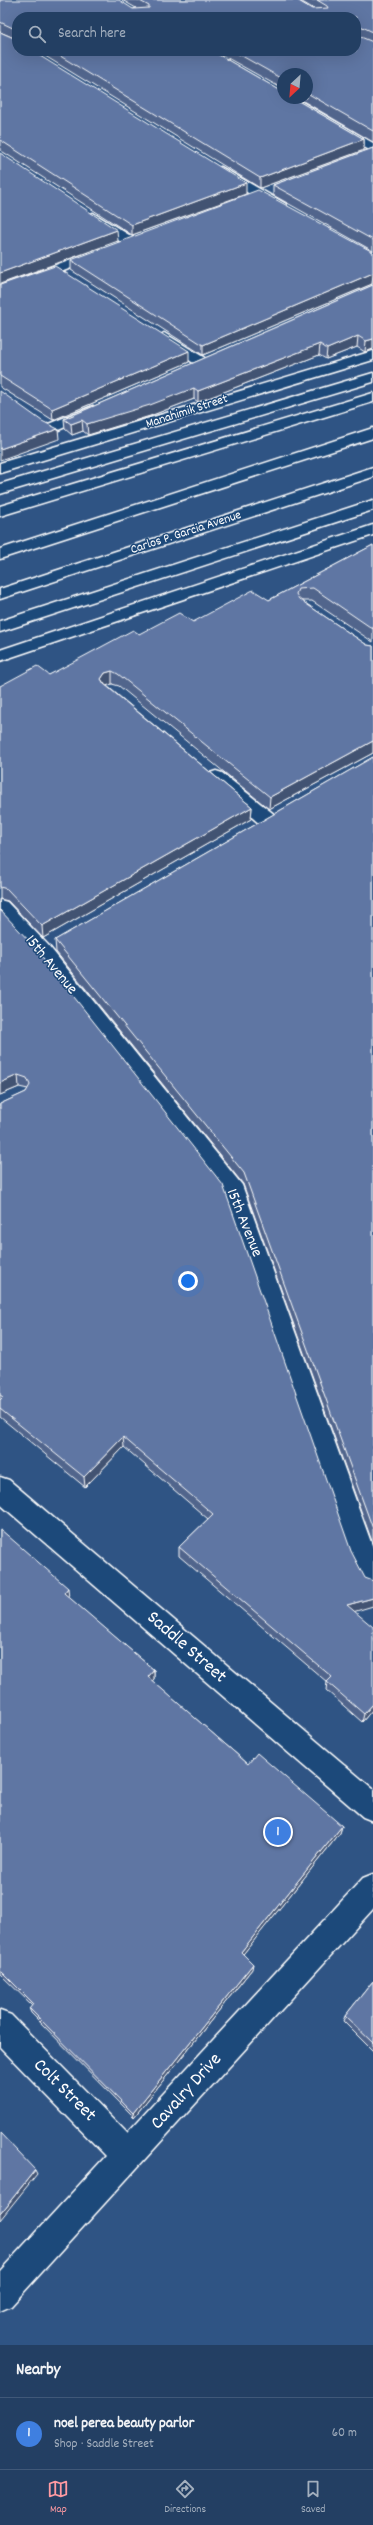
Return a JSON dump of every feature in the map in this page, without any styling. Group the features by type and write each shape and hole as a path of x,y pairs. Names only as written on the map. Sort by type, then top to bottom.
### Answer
{"street":[{"path":"296,104 373,148"},
{"path":"359,157 373,152"},
{"path":"211,165 292,213"},
{"path":"244,199 272,189"},
{"path":"84,211 129,241"},
{"path":"0,291 144,236"},
{"path":"57,269 70,277"},
{"path":"153,330 203,363"},
{"name":"Manahimik Street","path":"0,468 373,355"},
{"path":"188,369 217,357"},
{"path":"0,488 373,377"},
{"path":"0,511 373,397"},
{"path":"51,428 109,403"},
{"path":"38,419 75,445"},
{"path":"0,554 373,433"},
{"name":"Carlos P. Garcia Avenue","path":"0,594 373,472"},
{"path":"0,627 373,505"},
{"path":"0,656 373,530"},
{"path":"202,765 268,820"},
{"name":"15th Avenue","path":"0,907 48,946 234,1191 364,1559 373,1577"},
{"name":"Saddle Street","path":"0,1488 373,1807"},
{"name":"Cavalry Drive","path":"0,2296 373,1888"},
{"name":"Colt Street","path":"0,2026 128,2156"}],"building":[{"path":"0,0 119,0 133,9 149,8 149,6 138,0 297,0 312,9 328,8 317,0 373,0 373,32 361,26 361,12 12,12 12,28 0,22"},
{"path":"0,32 12,37 12,56 40,56 246,183 132,225 0,140"},
{"path":"361,37 373,42 373,131 313,96 313,68 277,68 277,76 242,56 361,56"},
{"path":"60,56 221,56 277,89 277,104 303,104 364,139 260,178"},
{"path":"373,148 373,240 273,185"},
{"path":"0,153 117,230 0,273"},
{"path":"258,190 373,252 373,273 203,345 71,260"},
{"path":"55,266 189,351 52,409 0,376 0,285"},
{"path":"373,285 373,339 366,341 358,336 327,349 320,344 198,391 194,388 150,405 87,424 82,420 71,424 64,419"},
{"path":"0,391 42,421 58,429 0,449"},
{"path":"373,545 373,629 313,588 298,589 296,594 299,599 367,645 373,646 373,741 270,797 118,674 112,671 105,673 101,679 104,684 252,807 42,926 7,889 0,887 0,686 37,666 49,675 133,630 139,634 179,613 193,622 253,590 269,600"},
{"path":"373,757 373,1529 244,1173 55,940"},
{"path":"0,910 32,944 223,1185 351,1551 365,1578 373,1581 373,1598 347,1605 373,1627 373,1704 364,1714 327,1682 332,1677 179,1547 213,1514 123,1437 84,1477 0,1409 0,1400 3,1397 0,1395 0,1104 26,1092 30,1085 27,1078 18,1075 0,1083"},
{"path":"0,1529 68,1588 64,1593 154,1670 148,1677 248,1764 257,1753 342,1826 241,1952 253,1964 133,2113 29,2008 33,2003 0,1970"},
{"path":"373,1981 373,2043 345,2016"},
{"path":"0,2133 35,2170 0,2214"}],"place":[{"name":"noel perea beauty parlor","path":"278,1832"}]}
